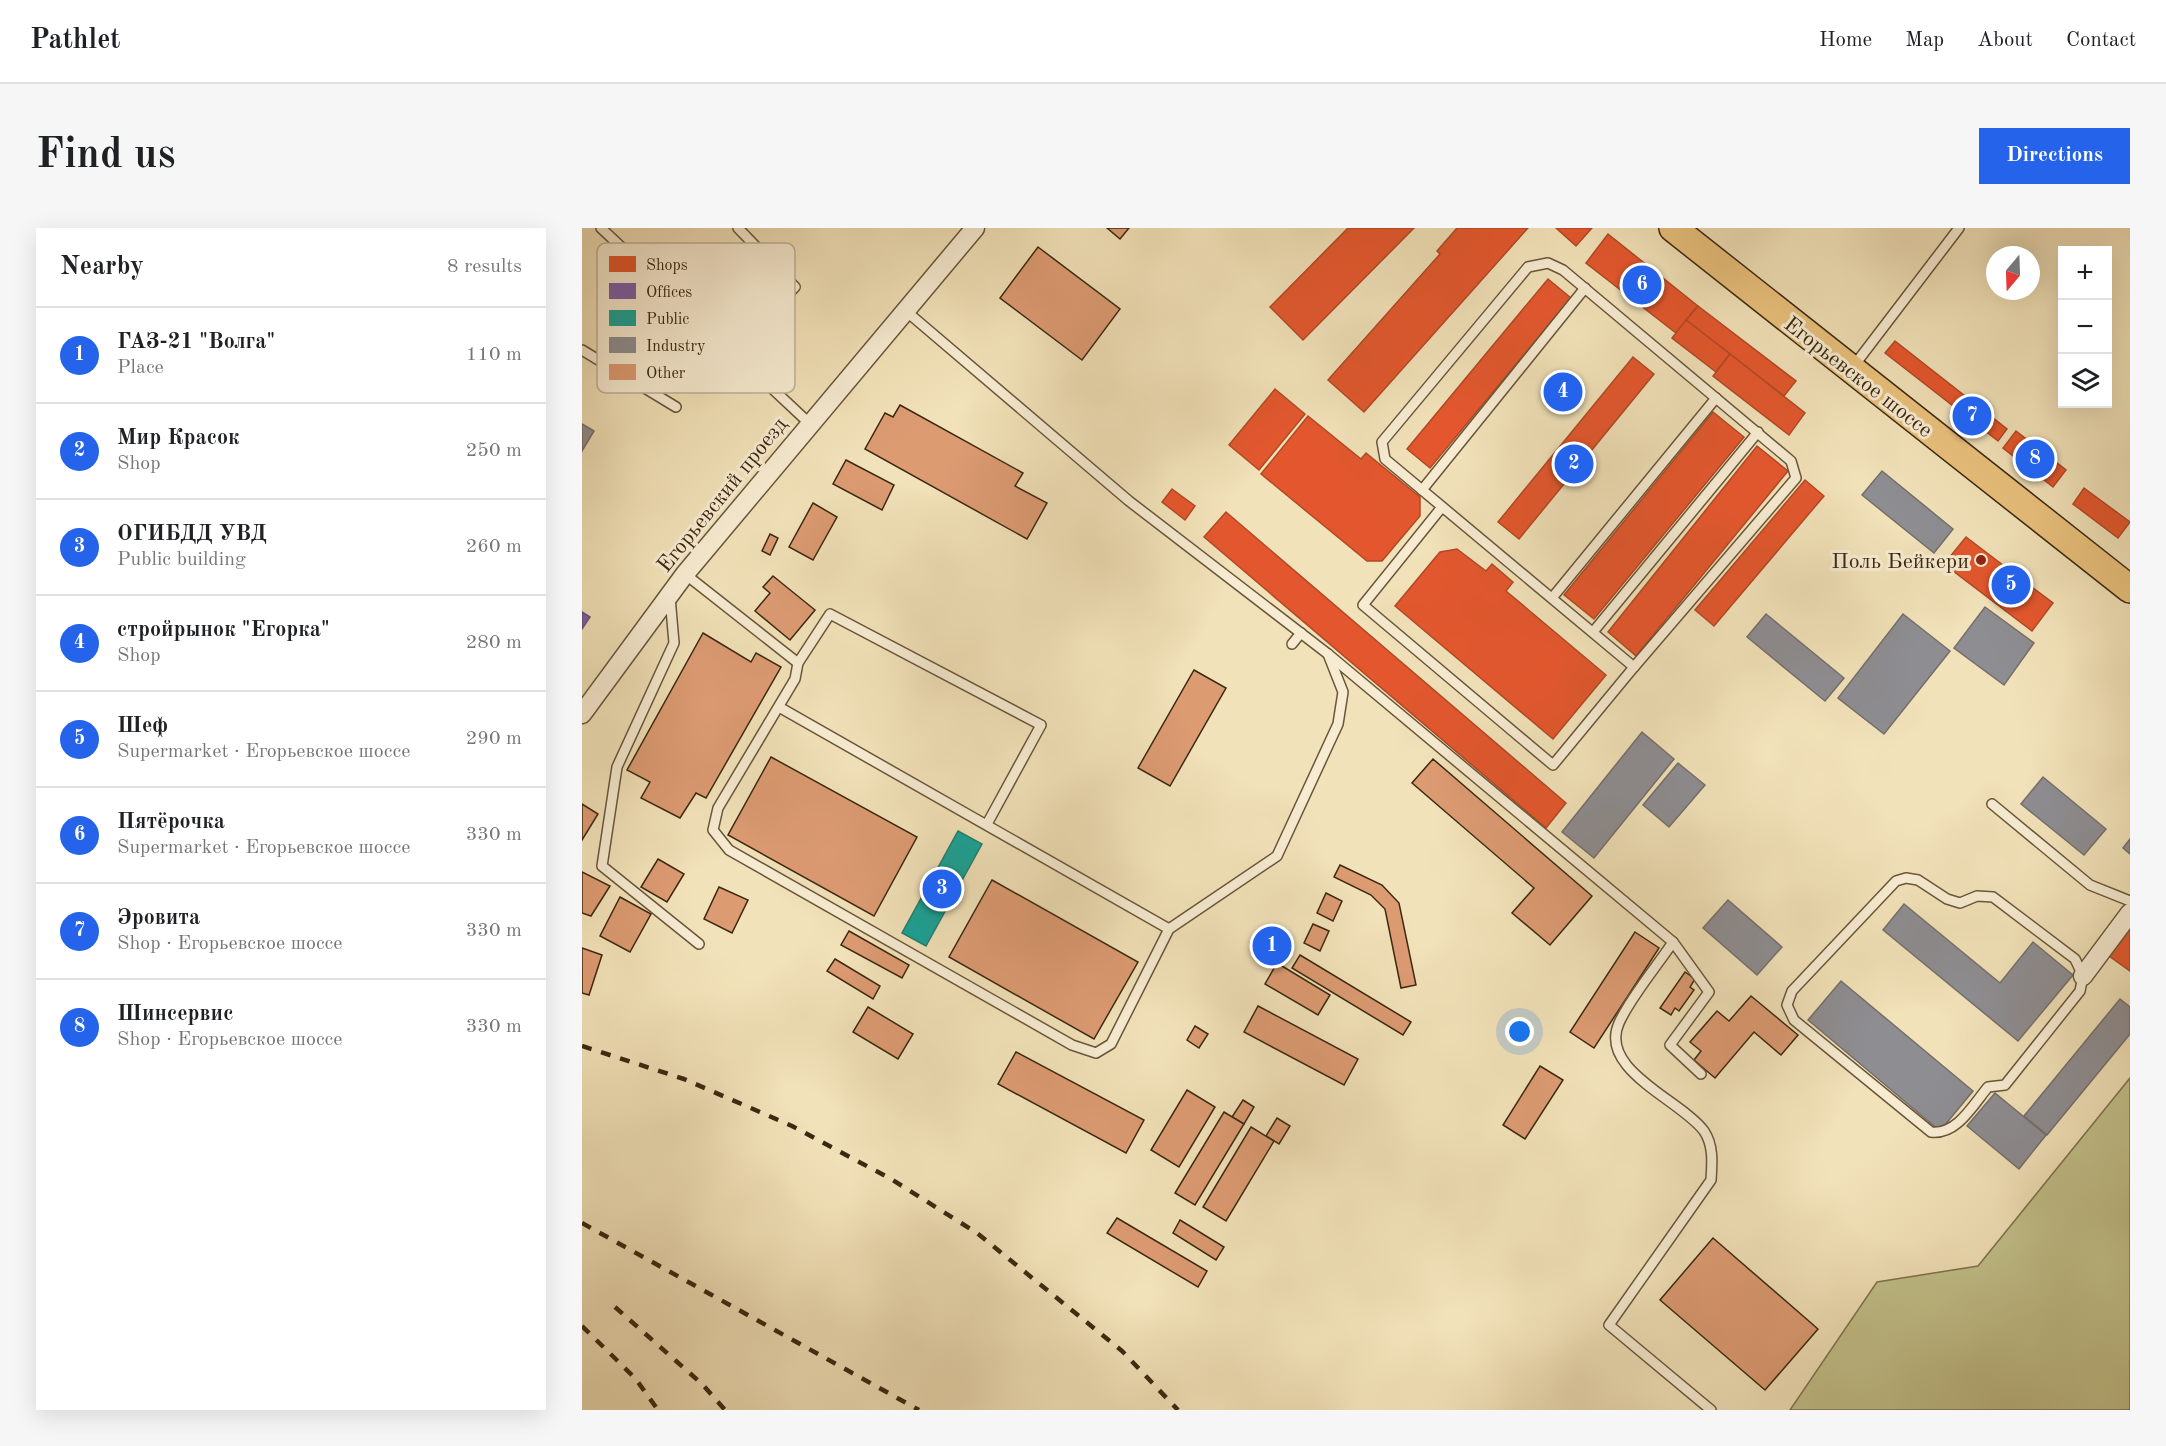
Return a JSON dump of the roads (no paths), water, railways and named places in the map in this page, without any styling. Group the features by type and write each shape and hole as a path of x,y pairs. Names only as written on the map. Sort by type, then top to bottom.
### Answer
{"main road":[{"name":"Егорьевское шоссе","path":"1673,228 1851,371 2130,589"}],"street":[{"name":"Егорьевский проезд","path":"582,714 685,573 975,228"},
{"path":"2083,976 2130,913"}],"lane":[{"path":"601,228 617,243"},
{"path":"738,228 752,243"},
{"path":"1851,371 1959,228"},
{"path":"1442,507 1363,604 1553,765 1797,478 1791,460 1563,270 1548,263 1528,267 1382,442 1385,459 1634,667"},
{"path":"1422,489 1585,288"},
{"path":"906,311 1129,501 1328,654 1673,942 1709,992 1670,1045 1701,1074"},
{"path":"582,350 597,359"},
{"path":"653,393 676,407"},
{"path":"777,393 810,424"},
{"path":"1552,598 1716,398"},
{"path":"1593,632 1758,432"},
{"path":"685,573 798,663"},
{"path":"670,594 674,643 617,767 602,866 699,944"},
{"path":"987,824 1041,725 830,614 798,663 795,679 718,808 712,830 729,850 1072,1045 1096,1053 1111,1044 1169,929 1277,856 1338,724 1343,692 1328,654"},
{"path":"1292,644 1301,633"},
{"path":"779,707 1169,929"},
{"path":"1992,804 2090,885 2130,902"},
{"path":"1906,878 1918,880 1947,899 1960,903 1977,896 1993,897 2074,959 2083,976 2080,991 2005,1085 1988,1087 1953,1127 1943,1133 1931,1132 1794,1020 1787,1005 1791,991 1896,881 1906,878"},
{"path":"1673,942 1618,1023 1614,1044 1623,1063 1704,1131 1713,1156 1711,1180 1609,1325 1711,1410"}],"railway":[{"path":"582,1046 684,1079 792,1126 891,1179 977,1233 1122,1351 1178,1410"},
{"path":"582,1223 919,1410"},
{"path":"615,1307 702,1384 725,1410"},
{"path":"582,1326 635,1378 658,1410"}],"place":[{"name":"Пятёрочка","path":"1642,285"},
{"name":"стройрынок \"Егорка\"","path":"1563,392"},
{"name":"Эровита","path":"1972,416"},
{"name":"Шинсервис","path":"2035,459"},
{"name":"Мир Красок","path":"1574,464"},
{"name":"Поль Бейкери","path":"1981,560"},
{"name":"Шеф","path":"2011,585"},
{"name":"ОГИБДД УВД","path":"942,889"},
{"name":"ГАЗ-21 \"Волга\"","path":"1272,946"}]}
